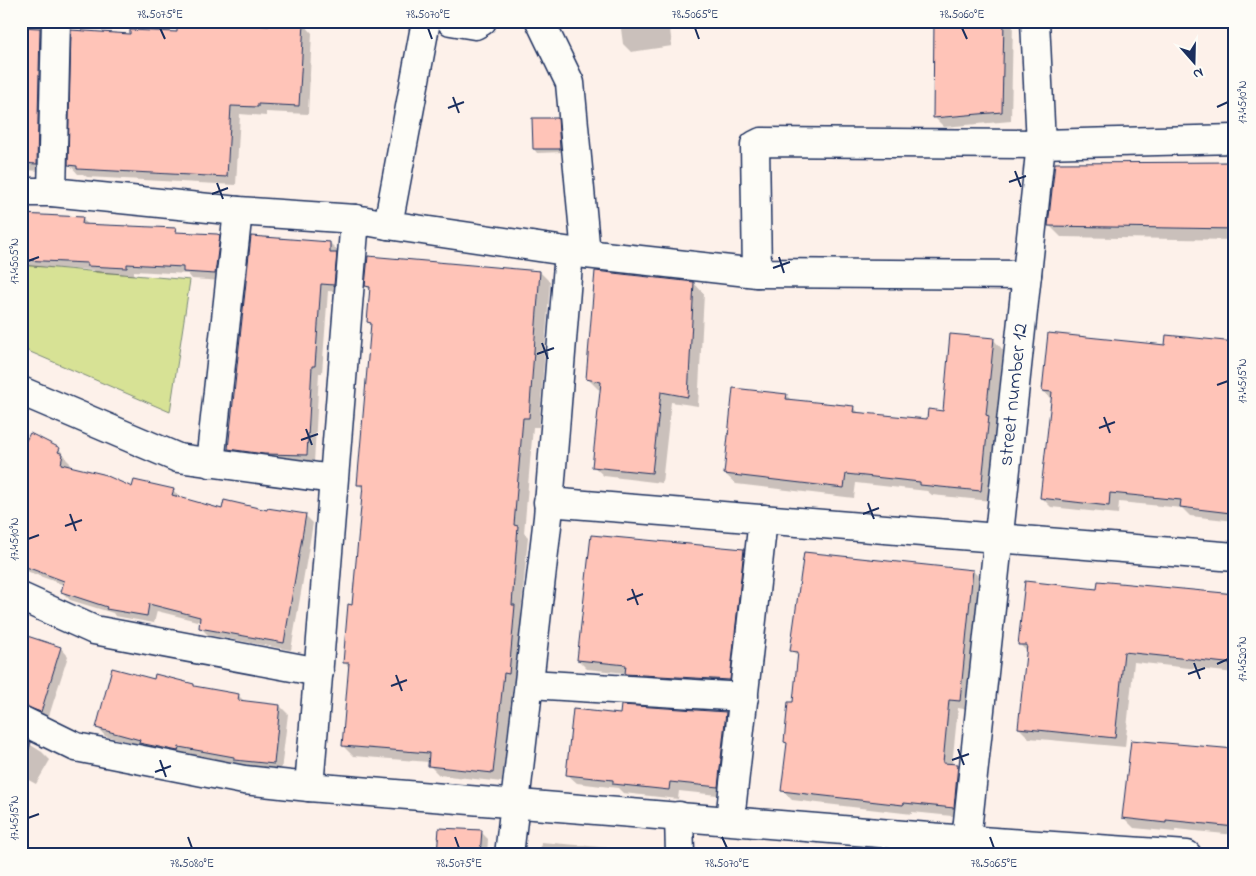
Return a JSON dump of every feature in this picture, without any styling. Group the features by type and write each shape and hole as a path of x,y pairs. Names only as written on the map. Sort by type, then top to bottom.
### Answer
{"street":[{"path":"52,192 56,21"},
{"path":"388,226 426,21"},
{"path":"451,21 475,25 482,21"},
{"path":"509,855 578,253 570,84 540,21"},
{"name":"street number 12","path":"966,840 1041,144 1035,21"},
{"path":"757,273 755,145 761,142 1041,144 1235,138"},
{"path":"21,192 52,192 238,211 355,219 388,226 578,253 757,273 1027,275"},
{"path":"210,463 238,211"},
{"path":"309,787 355,219"},
{"path":"21,391 178,458 333,479"},
{"path":"548,502 1235,557"},
{"path":"730,820 763,519"},
{"path":"21,597 94,630 319,672"},
{"path":"530,684 744,697"},
{"path":"21,720 76,747 244,780 515,805 1187,855"},
{"path":"679,816 680,855"}],"green space":[{"path":"21,265 190,280 170,412 21,348"}],"building":[{"path":"177,21 269,26 270,21 304,23 299,106 258,104 258,107 231,106 227,177 77,169 77,166 68,165 71,30 130,34 130,30 177,32"},
{"path":"934,21 1004,21 1002,112 933,118"},
{"path":"21,27 40,28 37,164 21,163"},
{"path":"532,118 558,118 560,149 533,149"},
{"path":"1235,162 1235,229 1048,226 1055,163"},
{"path":"21,214 83,217 82,224 176,228 175,232 217,234 220,235 215,274 183,272 183,267 127,264 127,268 87,266 87,263 21,260"},
{"path":"251,236 330,242 330,253 337,253 334,285 321,284 315,366 312,366 307,455 264,454 228,449"},
{"path":"368,256 540,271 529,418 523,418 514,525 518,526 512,605 515,605 509,674 504,673 493,773 428,766 429,753 342,746 349,663 343,663 348,604 352,605 363,485 357,485 371,323 367,322 370,287 365,286"},
{"path":"595,271 694,282 688,397 661,392 652,473 592,467 601,382 586,379"},
{"path":"1048,333 1165,345 1166,335 1235,342 1235,378 1230,426 1235,426 1235,478 1231,513 1180,507 1181,500 1110,493 1109,506 1040,498 1052,392 1042,391"},
{"path":"950,334 994,338 986,415 989,416 981,491 920,485 920,482 846,474 844,488 724,474 733,388 787,394 786,399 854,406 853,412 927,419 928,409 943,411"},
{"path":"30,433 60,448 58,452 63,454 61,464 103,474 132,487 134,480 174,489 172,495 222,509 224,500 267,510 267,508 306,514 284,643 199,628 200,617 149,604 147,616 106,609 107,607 61,592 64,581 21,565 21,450"},
{"path":"591,535 744,549 730,680 625,674 626,665 577,660"},
{"path":"804,552 973,570 960,701 949,700 943,763 958,764 954,808 904,803 903,805 781,791 787,743 784,742 788,702 793,702 798,652 790,651"},
{"path":"1025,581 1097,589 1098,581 1235,594 1235,664 1124,652 1115,738 1018,728 1027,645 1018,645"},
{"path":"21,634 61,647 41,712 21,705"},
{"path":"112,668 154,679 155,674 194,684 194,686 239,694 238,700 280,705 274,764 234,760 234,757 179,747 178,751 139,743 140,740 96,728"},
{"path":"621,705 726,712 718,787 670,782 669,790 613,784 613,780 566,775 573,709 620,714"},
{"path":"21,738 31,742 27,756 21,755"},
{"path":"1131,740 1235,749 1235,827 1122,818"},
{"path":"439,828 482,830 480,855 437,855"}]}
